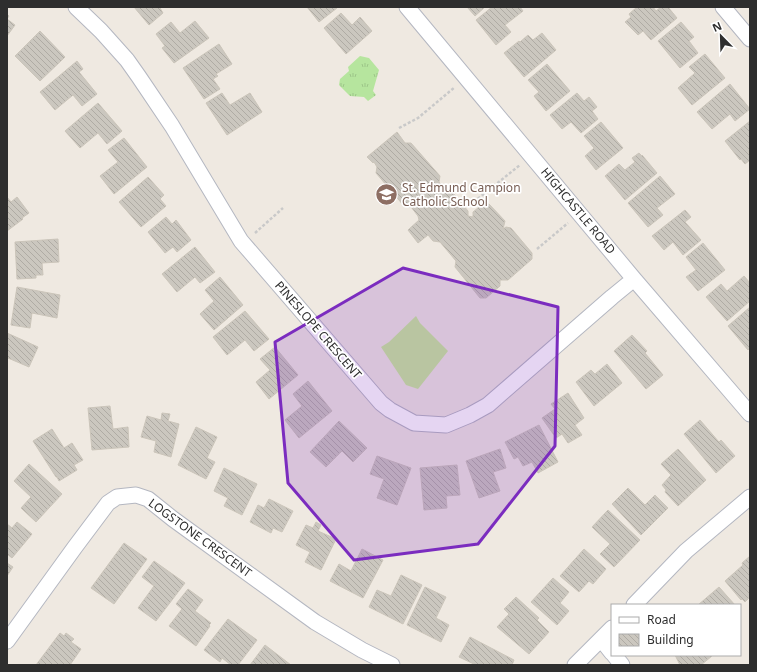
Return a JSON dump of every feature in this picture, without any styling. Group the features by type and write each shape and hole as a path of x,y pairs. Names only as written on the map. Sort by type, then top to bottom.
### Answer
{"street":[{"name":"PINESLOPE CRESCENT","path":"76,7 101,31 139,77 172,126 213,193 225,216 244,244 381,403 390,410 414,423 446,425 470,415 488,405 634,279"},
{"name":"HIGHCASTLE ROAD","path":"407,7 634,279 750,414"},
{"path":"723,7 750,39"},
{"name":"LOGSTONE CRESCENT","path":"7,641 108,503 117,497 136,495 148,499 173,519 315,622 362,650 392,665"},
{"path":"635,604 686,551 750,497"},
{"path":"575,665 611,629"},
{"path":"601,639 611,652"},
{"path":"615,656 622,665"}],"path":[{"path":"399,128 418,118 466,78"},
{"path":"470,205 532,156"},
{"path":"244,244 283,208"},
{"path":"538,249 580,213"}],"highlighted area":[{"path":"403,268 558,307 555,446 478,544 354,560 288,483 275,342"}],"green space":[{"path":"360,56 369,58 379,70 373,91 376,95 368,101 364,97 350,96 339,85 340,79 349,71 348,67"},
{"path":"416,316 420,323 448,351 418,389 406,385 381,347 389,342"}],"building":[{"path":"134,7 161,7 160,8 163,13 149,25"},
{"path":"307,7 336,7 337,8 319,22"},
{"path":"467,7 485,7 475,16"},
{"path":"492,7 520,7 523,11 505,25 511,32 496,45 476,20"},
{"path":"637,7 653,7 656,11 661,7 668,7 677,18 651,40 643,31 638,35 625,22 631,17 629,14"},
{"path":"341,13 352,25 360,17 372,31 346,54 324,28"},
{"path":"7,19 15,25 7,36"},
{"path":"195,21 209,38 174,63 162,48 165,46 156,34 171,22 180,33"},
{"path":"681,22 694,37 689,41 698,53 680,68 658,41"},
{"path":"40,31 65,57 40,81 15,56"},
{"path":"542,33 556,50 524,77 504,53 528,35 533,40"},
{"path":"219,44 232,64 216,74 218,76 213,79 220,89 204,99 183,68"},
{"path":"705,54 725,78 692,105 678,88 695,73 689,67"},
{"path":"77,61 83,69 79,72 97,94 82,106 73,95 55,110 40,92"},
{"path":"547,64 570,91 546,111 534,96 539,92 528,80"},
{"path":"730,84 750,109 735,121 730,114 712,129 697,112"},
{"path":"222,93 230,105 250,93 262,112 227,135 206,103"},
{"path":"577,93 584,101 589,97 597,107 592,111 598,119 581,133 571,122 562,129 550,115"},
{"path":"98,103 122,131 107,144 98,133 80,148 65,131"},
{"path":"750,121 750,150 748,152 750,155 750,160 745,164 725,141"},
{"path":"601,122 623,148 596,170 585,156 594,148 584,136"},
{"path":"397,132 405,143 411,143 440,176 439,182 447,192 453,193 468,211 468,216 473,217 473,212 484,203 489,204 505,221 503,229 506,227 511,228 532,253 532,259 508,280 500,280 500,286 486,298 480,298 455,267 456,261 440,242 433,241 428,235 418,243 408,230 419,220 418,216 411,207 404,206 376,173 377,167 374,162 373,163 367,157"},
{"path":"124,138 147,167 114,194 100,176 118,162 108,150"},
{"path":"639,153 657,173 625,200 605,176 619,164 625,170 635,162 632,158"},
{"path":"660,176 675,194 657,208 663,215 648,227 628,203"},
{"path":"148,177 164,195 160,199 166,206 141,227 119,202"},
{"path":"7,197 11,202 17,197 29,213 7,231"},
{"path":"685,210 691,217 685,222 701,240 683,255 673,242 664,250 652,236"},
{"path":"166,217 172,224 176,220 191,240 177,252 173,247 165,253 148,232"},
{"path":"58,239 59,262 42,263 43,275 36,275 36,278 17,279 15,242"},
{"path":"703,243 725,270 698,291 686,277 696,270 686,257"},
{"path":"195,247 215,272 200,283 195,277 177,292 162,274"},
{"path":"744,276 750,283 750,301 727,321 706,297 721,284 727,291"},
{"path":"220,277 243,305 214,330 200,314 214,301 205,290"},
{"path":"17,287 60,295 57,318 32,313 30,328 11,325"},
{"path":"750,307 750,348 748,350 728,326"},
{"path":"245,311 269,339 254,351 245,340 227,355 213,337"},
{"path":"7,333 38,347 29,367 8,358 7,359"},
{"path":"632,335 647,351 645,353 663,375 646,389 614,351"},
{"path":"275,347 298,375 269,399 256,382 270,370 260,359"},
{"path":"607,364 622,383 594,406 576,382 591,370 595,374"},
{"path":"308,381 332,411 299,438 285,420 302,406 293,394"},
{"path":"568,393 584,418 575,425 582,435 568,443 562,434 556,438 542,418 555,409 551,404"},
{"path":"110,406 113,429 128,427 129,447 92,450 88,408"},
{"path":"162,413 170,414 168,421 179,424 171,457 154,452 156,441 141,437 147,416 161,420"},
{"path":"700,420 719,442 721,440 735,456 716,473 684,434"},
{"path":"339,421 367,448 353,462 342,451 326,467 310,452"},
{"path":"539,425 558,462 538,473 532,462 523,466 518,457 514,459 505,442"},
{"path":"196,427 217,437 207,458 215,462 206,479 178,465"},
{"path":"52,429 64,448 72,443 83,460 74,465 77,470 59,481 33,441"},
{"path":"500,449 506,468 493,472 500,491 479,498 466,461"},
{"path":"678,449 706,480 678,506 665,492 666,490 662,485 671,475 661,464"},
{"path":"377,456 411,468 397,505 377,498 384,479 370,474"},
{"path":"29,464 62,494 36,522 21,508 31,497 14,481"},
{"path":"457,465 460,495 446,496 447,508 424,510 420,468"},
{"path":"224,468 257,484 242,515 224,506 228,498 214,491"},
{"path":"628,488 645,505 655,495 668,508 641,535 612,504"},
{"path":"269,499 293,511 282,532 273,528 271,533 250,522 258,505 264,508"},
{"path":"608,510 640,540 614,567 600,554 610,544 592,527"},
{"path":"17,522 32,534 12,558 7,554 7,524 12,528"},
{"path":"316,522 321,525 318,531 336,539 321,570 305,562 310,552 296,545 306,525 313,528"},
{"path":"124,543 147,559 114,604 91,588"},
{"path":"362,549 383,560 363,598 330,581 339,564 351,571"},
{"path":"584,549 606,569 593,584 589,581 579,592 560,576"},
{"path":"750,556 750,597 745,602 742,599 741,600 725,581 743,565 742,563"},
{"path":"154,561 185,583 156,621 138,608 154,586 142,577"},
{"path":"7,563 13,567 7,576"},
{"path":"401,575 422,585 403,624 369,607 377,590 391,596"},
{"path":"553,578 569,592 560,603 569,611 557,625 531,602"},
{"path":"425,587 446,597 436,618 449,625 441,642 407,625"},
{"path":"719,587 734,604 699,604"},
{"path":"188,589 203,600 195,611 211,623 196,646 169,626 182,609 176,604"},
{"path":"516,597 539,618 537,620 549,632 529,654 497,627 509,614 504,609"},
{"path":"228,619 257,640 238,665 231,665 222,658 220,662 204,650"},
{"path":"60,633 64,636 66,633 74,639 71,642 81,649 70,665 36,665"},
{"path":"470,637 514,660 512,665 476,665 459,657"},
{"path":"265,645 291,665 250,665"},
{"path":"676,656 712,656 701,665 680,665"}],"place":[{"name":"St. Edmund Campion Catholic School","path":"386,195"}]}
